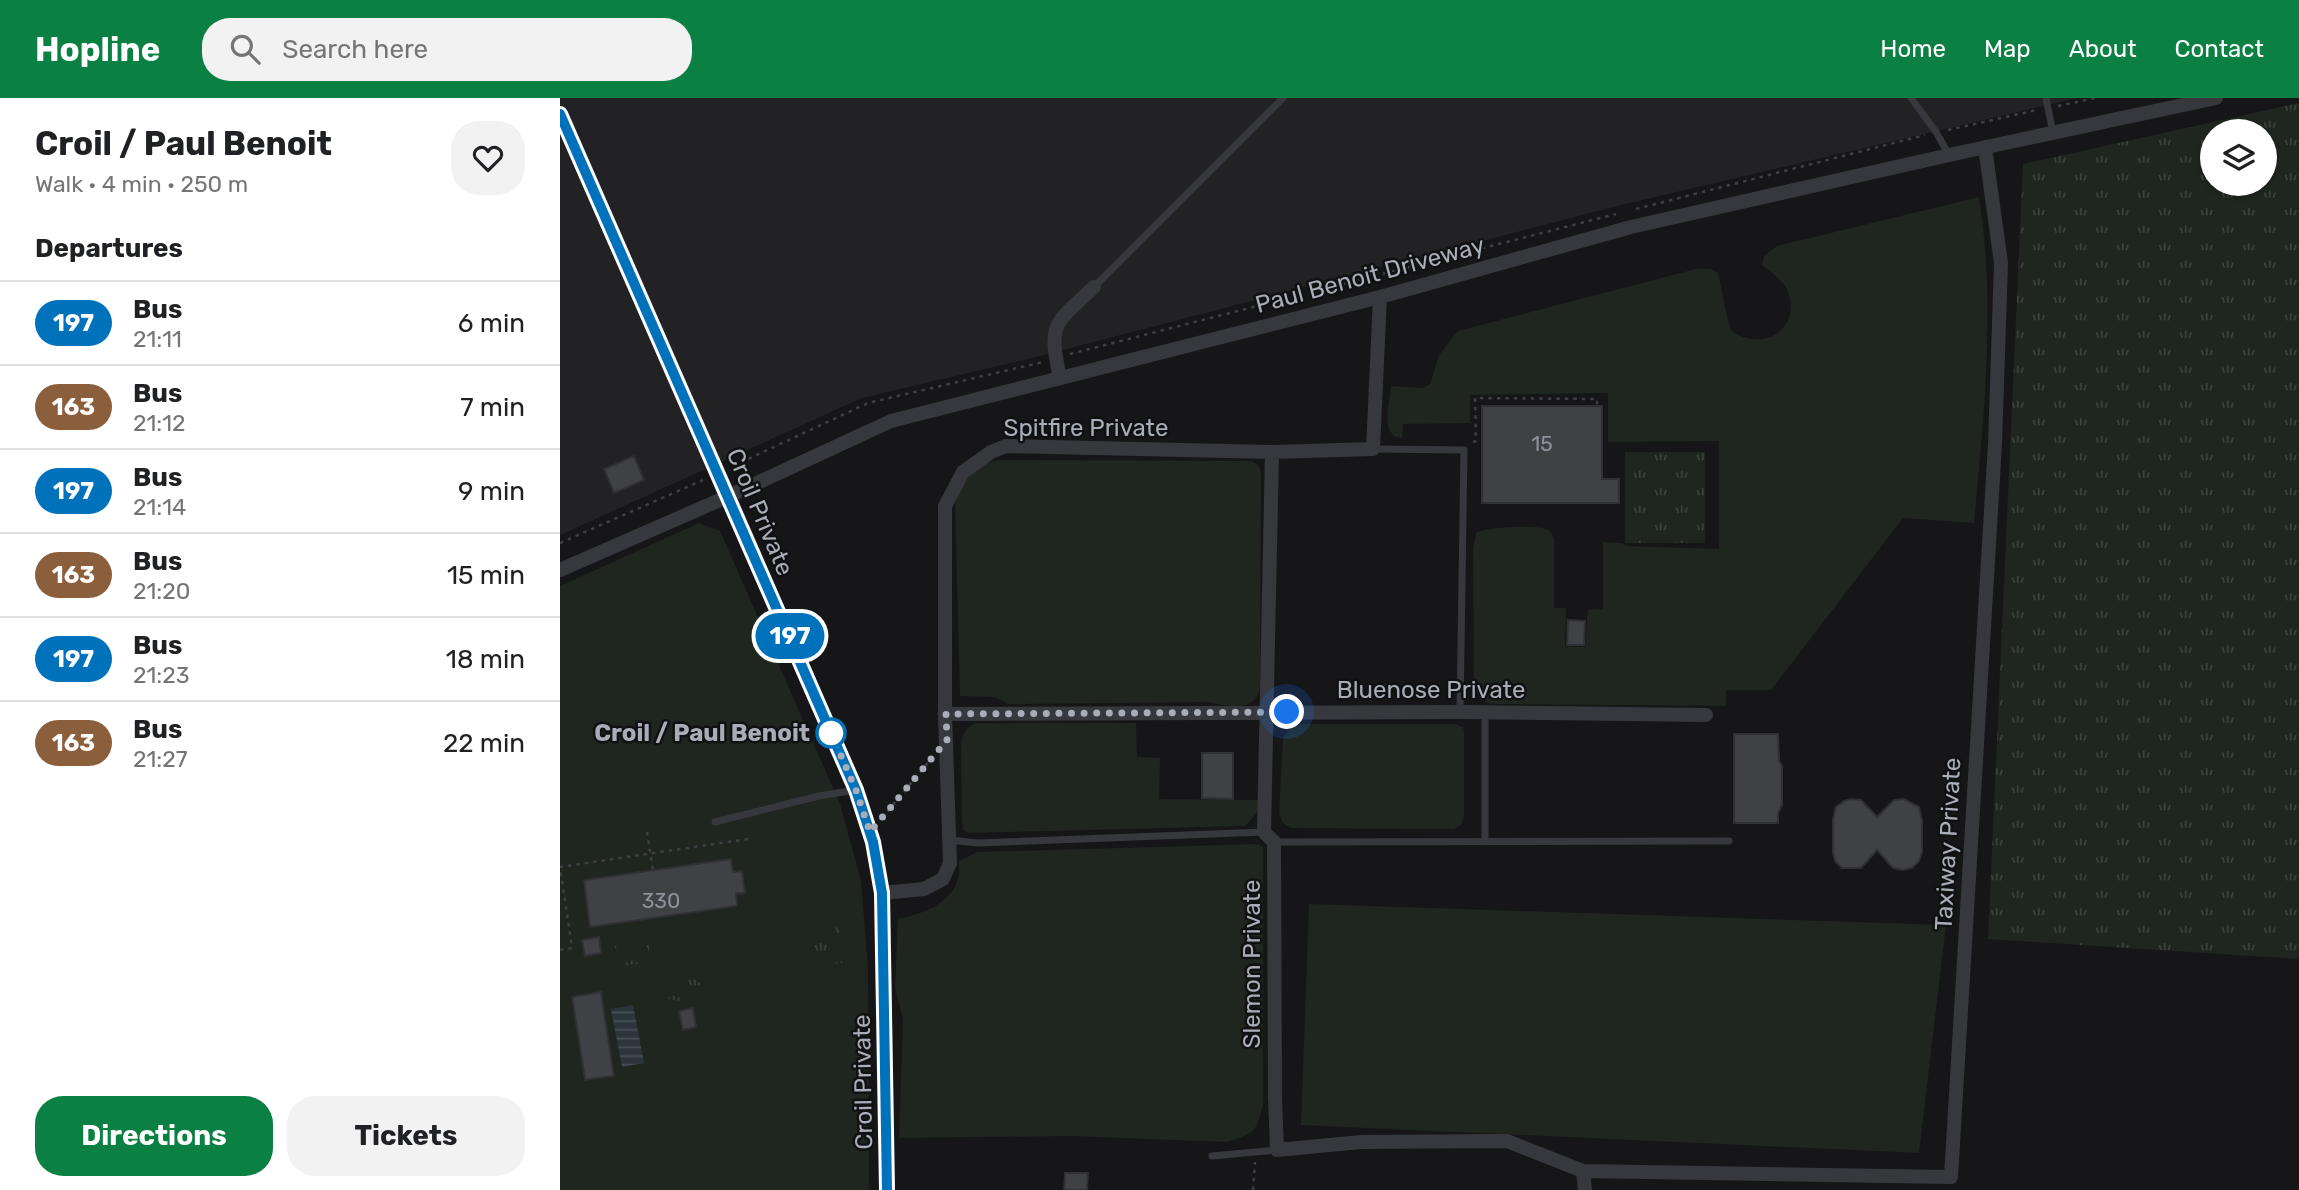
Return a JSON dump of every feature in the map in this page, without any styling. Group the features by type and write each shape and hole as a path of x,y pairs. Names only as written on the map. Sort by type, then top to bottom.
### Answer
{"street":[{"name":"Paul Benoit Driveway","path":"560,570 891,421 1380,297 1631,228 1985,147 2216,98"},
{"name":"Croil Private","path":"560,114 856,790 870,832 882,893 887,1190"},
{"name":"Taxiway Private","path":"1583,1171 1951,1177 1972,715 1994,444 2001,263 1985,147"},
{"path":"1060,378 1053,340 1055,330 1062,317 1094,287"},
{"path":"1373,449 1380,297"},
{"name":"Spitfire Private","path":"882,893 923,889 943,879 950,863 945,506 963,472 991,452 1006,446 1272,452 1373,449"},
{"name":"Slemon Private","path":"1272,452 1266,713 1278,1150"},
{"name":"Bluenose Private","path":"946,714 1460,712 1706,715"},
{"path":"1278,1150 1361,1142 1507,1141 1583,1171 1585,1190"}],"lane":[{"path":"1094,287 1283,98"},
{"path":"1911,98 1949,155"},
{"path":"2046,98 2053,133"},
{"path":"1373,449 1464,450 1460,712"},
{"path":"1485,713 1485,842"},
{"path":"715,822 819,796 856,790"},
{"path":"950,840 991,843 1269,837 1485,842 1729,841"},
{"path":"1212,1156 1278,1150"}],"path":[{"path":"1056,359 1936,132 2095,98"},
{"path":"1464,450 1476,441 1475,398 1597,399 1597,406"},
{"path":"560,543 703,480"},
{"path":"870,832 947,740"},
{"path":"648,832 653,870"},
{"path":"560,950 572,948 560,867 748,839"},
{"path":"1252,1190 1256,1152"}],"shaded area":[{"path":"560,98 2078,98 1621,205 1036,357 862,398 560,535"},
{"path":"633,1005 644,1063 622,1067 611,1009"}],"green space":[{"path":"2299,103 2299,959 1988,939 2023,164 2200,125 2200,196 2277,196 2277,119 2227,119"},
{"path":"1979,197 1988,319 1974,523 1903,518 1771,690 1726,690 1726,706 1497,704 1479,697 1474,686 1473,548 1476,533 1490,529 1523,527 1542,528 1550,532 1554,539 1554,608 1566,608 1565,646 1585,647 1588,610 1603,609 1603,542 1622,543 1626,546 1719,549 1719,441 1608,442 1608,393 1470,395 1470,423 1403,424 1402,438 1390,432 1388,426 1391,386 1423,388 1430,384 1439,355 1458,331 1696,269 1710,269 1718,273 1732,331 1747,338 1769,338 1784,327 1791,309 1786,288 1762,265 1764,256 1777,246"},
{"path":"1625,452 1705,452 1705,543 1625,543"},
{"path":"1002,460 1251,461 1258,465 1261,470 1260,685 1254,700 1242,706 1209,702 1008,704 995,697 960,696 955,504 971,474 985,464"},
{"path":"699,523 720,531 840,804 861,881 868,968 869,1190 560,1190 560,586"},
{"path":"975,723 1136,723 1137,757 1160,758 1159,799 1258,800 1257,813 1245,826 968,833 963,829 962,821 961,746 964,732"},
{"path":"1303,724 1455,724 1463,727 1464,816 1461,825 1454,829 1291,828 1283,823 1279,814 1283,738 1291,727"},
{"path":"1259,844 1263,847 1263,1104 1259,1121 1253,1130 1228,1142 1071,1136 899,1138 903,1019 895,988 898,919 925,911 942,902 959,877 959,861 977,852"},
{"path":"1309,904 1946,925 1919,1153 1301,1125"},
{"path":"839,922 842,963 815,965 812,924"},
{"path":"648,940 651,962 624,966 619,963 615,946"},
{"path":"685,977 701,984 699,995 685,1002 669,999 665,993 667,986 676,979"}],"building":[{"path":"1482,406 1602,406 1602,479 1619,479 1619,503 1482,503"},
{"path":"634,456 644,480 614,493 604,469"},
{"path":"1568,620 1585,621 1584,645 1567,645"},
{"path":"1734,734 1778,734 1779,761 1782,766 1782,805 1778,813 1778,823 1734,823"},
{"path":"1202,753 1233,753 1233,799 1202,798"},
{"path":"1851,799 1861,800 1877,817 1894,800 1904,799 1919,807 1922,852 1919,861 1912,868 1893,868 1877,850 1861,868 1842,868 1835,861 1833,820 1836,807"},
{"path":"731,859 733,872 742,871 745,893 736,894 737,906 590,927 584,880"},
{"path":"599,937 601,953 585,956 582,940"},
{"path":"601,992 614,1076 585,1080 572,997"},
{"path":"693,1008 696,1027 683,1030 679,1011"},
{"path":"1065,1173 1088,1173 1087,1190 1064,1190"}],"bus line":[{"name":"197","path":"560,114 856,790 873,842 882,893 887,1190"}],"place":[{"name":"Croil / Paul Benoit","path":"831,733"}],"route":[{"path":"831,733 856,790 870,832 947,740 946,714 1287,712"}]}
